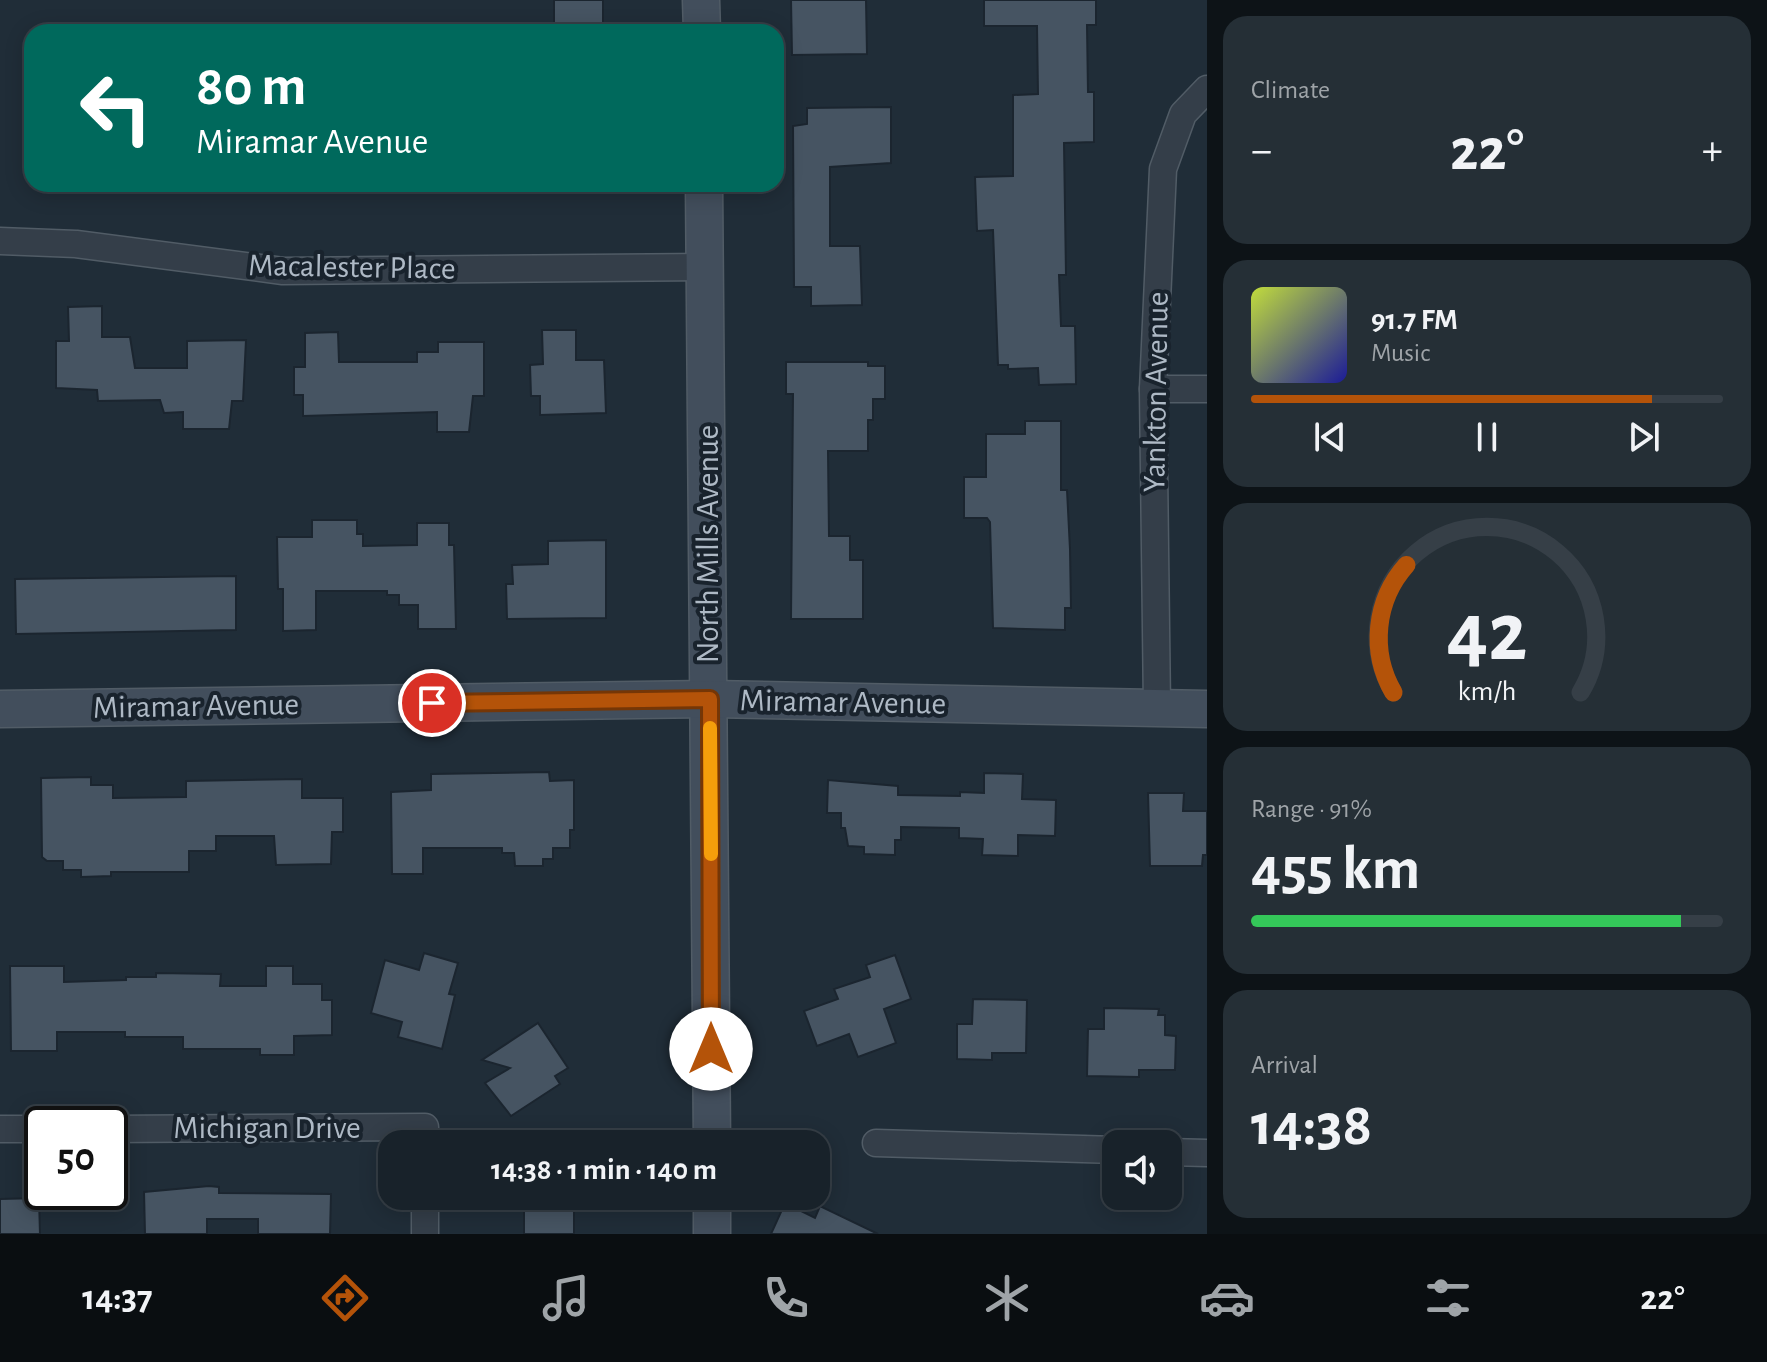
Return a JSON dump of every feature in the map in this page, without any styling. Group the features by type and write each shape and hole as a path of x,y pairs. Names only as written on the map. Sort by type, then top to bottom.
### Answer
{"street":[{"path":"701,0 702,24"},
{"name":"Yankton Avenue","path":"1157,708 1153,389 1163,169 1183,114 1207,89"},
{"name":"North Mills Avenue","path":"704,192 712,1130"},
{"name":"Macalester Place","path":"0,241 76,244 283,271 706,267"},
{"path":"1153,389 1207,389"},
{"name":"Miramar Avenue","path":"0,709 710,699 1207,709"},
{"path":"0,1129 24,1129"},
{"name":"Michigan Drive","path":"128,1129 378,1135"},
{"path":"876,1143 1102,1150"},
{"path":"1182,1152 1207,1153"},
{"path":"425,1210 425,1234"},
{"path":"712,1210 712,1234"}],"building":[{"path":"554,0 603,0 603,24 554,24"},
{"path":"791,0 866,0 867,54 792,55"},
{"path":"984,0 1096,0 1096,25 1087,25 1088,92 1094,92 1094,142 1064,143 1066,275 1059,275 1061,326 1075,326 1076,384 1039,385 1038,368 1008,369 1008,365 998,365 993,230 977,231 975,177 1013,176 1013,95 1038,94 1037,26 984,26"},
{"path":"891,107 891,163 830,167 830,246 860,246 862,305 811,306 811,287 794,287 793,126 807,124 807,108"},
{"path":"102,306 102,337 130,337 135,368 187,368 187,341 246,340 243,401 232,401 229,429 183,429 183,412 164,413 160,400 98,401 97,390 56,388 56,341 69,341 68,307"},
{"path":"542,330 576,330 576,360 604,360 606,413 540,415 540,396 531,396 530,365 543,364"},
{"path":"338,332 339,362 417,362 417,352 438,352 438,342 484,342 484,396 473,396 469,432 437,432 437,412 303,416 303,395 294,395 294,367 305,367 305,333"},
{"path":"786,362 868,362 868,366 885,366 885,399 873,399 873,420 868,420 868,451 828,451 829,536 850,536 850,560 863,560 863,619 791,619 793,394 786,394"},
{"path":"1025,421 1061,421 1061,490 1067,490 1070,549 1071,608 1065,608 1065,630 993,628 990,522 987,518 964,518 964,477 986,477 986,434 1025,434"},
{"path":"312,520 357,520 357,534 363,534 363,546 417,545 417,523 449,523 449,545 454,545 456,629 418,629 418,605 399,605 399,595 387,595 387,591 316,591 316,630 283,631 283,589 278,589 277,537 312,537"},
{"path":"606,540 606,618 507,619 506,584 513,584 512,565 548,564 548,541"},
{"path":"236,576 236,630 16,634 15,579"},
{"path":"549,772 550,781 574,780 574,830 570,830 570,848 553,848 553,859 543,859 543,866 515,866 514,853 502,853 502,848 423,848 423,874 392,874 391,792 431,790 431,774"},
{"path":"984,773 1023,774 1022,799 1056,800 1055,836 1018,835 1018,856 982,855 983,839 959,838 959,828 901,827 901,840 895,840 895,855 864,854 864,847 848,846 845,828 841,828 841,813 827,813 828,780 898,786 898,795 960,796 960,792 984,793"},
{"path":"91,777 91,785 113,785 113,798 186,797 186,781 302,779 302,798 343,798 343,832 332,832 331,864 276,865 274,836 216,836 216,851 189,851 189,872 111,872 111,876 81,877 81,870 63,870 63,861 47,861 42,857 41,778"},
{"path":"1148,793 1184,793 1183,811 1207,811 1207,855 1203,855 1202,866 1150,866"},
{"path":"424,953 458,963 449,994 455,995 442,1049 398,1037 402,1022 371,1013 385,960 419,970"},
{"path":"895,955 911,999 884,1009 896,1043 858,1057 849,1034 817,1046 804,1011 838,999 834,989 870,977 866,965"},
{"path":"10,966 64,966 64,982 126,980 126,977 156,977 156,973 221,974 220,986 266,986 266,966 293,966 293,984 322,984 322,1000 332,1000 332,1035 294,1036 294,1055 260,1055 260,1049 183,1049 183,1037 125,1037 125,1032 57,1032 57,1051 11,1051"},
{"path":"973,999 1027,1000 1026,1053 992,1053 992,1060 957,1059 957,1024 972,1024"},
{"path":"1104,1008 1159,1009 1158,1015 1165,1015 1165,1035 1176,1036 1175,1070 1139,1070 1139,1077 1087,1076 1088,1029 1104,1029"},
{"path":"538,1023 568,1068 555,1076 560,1084 511,1116 485,1083 510,1068 482,1060"},
{"path":"219,1187 219,1193 331,1194 330,1234 258,1234 258,1219 207,1219 207,1234 145,1234 144,1192"},
{"path":"24,1198 24,1210 39,1210 40,1234 0,1234 0,1199"},
{"path":"524,1210 574,1210 574,1234 524,1234"},
{"path":"782,1210 799,1210 815,1218 818,1210 828,1210 878,1234 771,1234"}],"slow traffic":[{"path":"710,728 711,854"}],"route":[{"path":"432,703 710,699 711,1049"}]}
